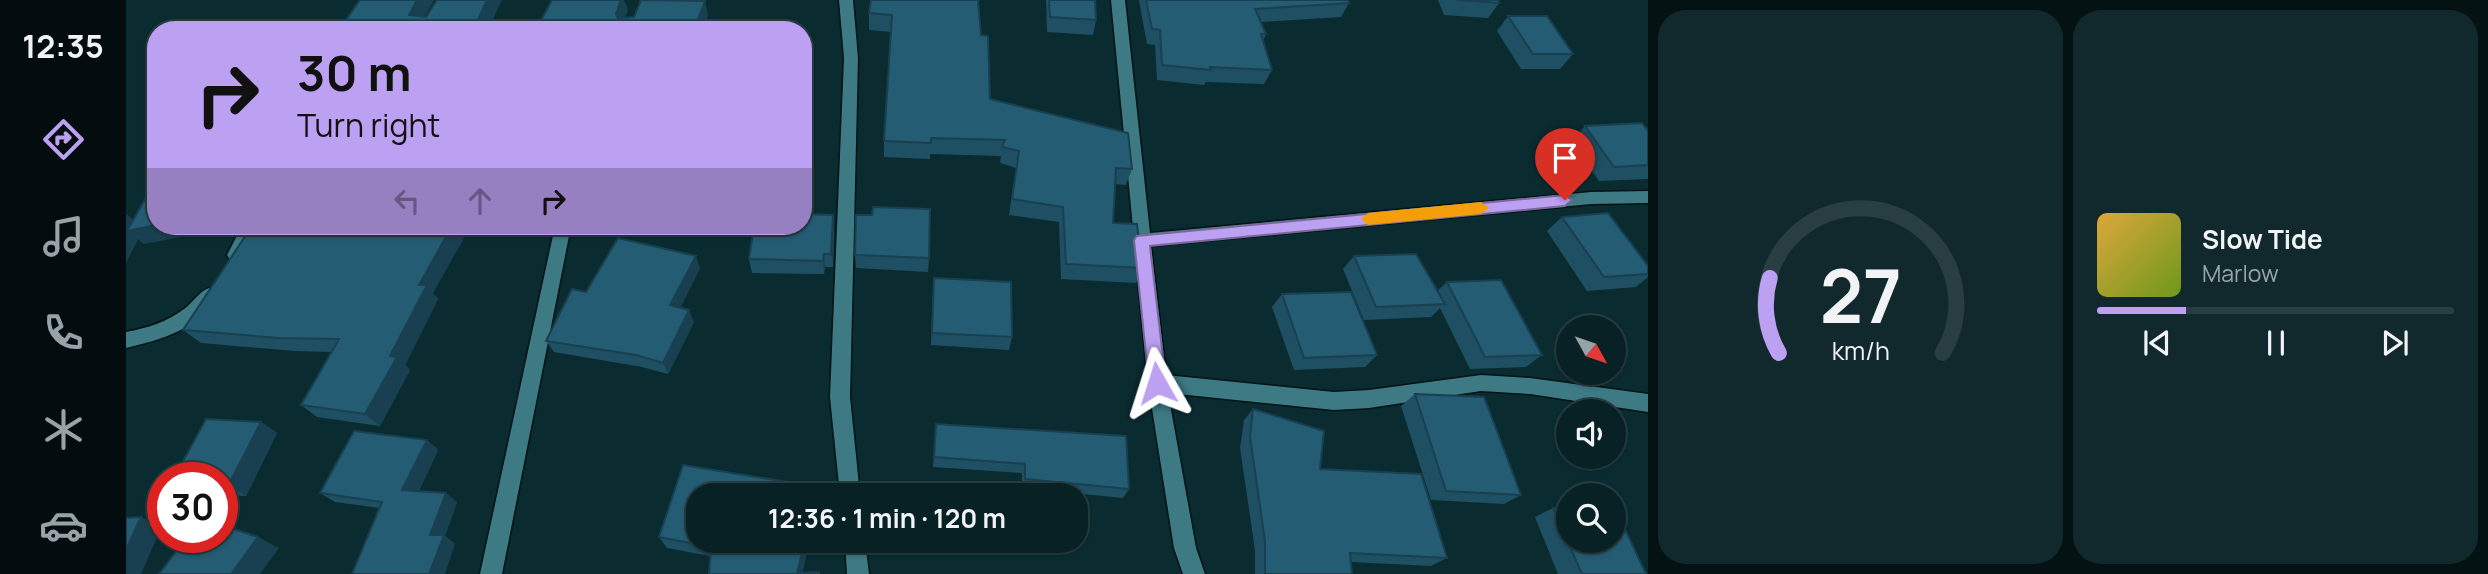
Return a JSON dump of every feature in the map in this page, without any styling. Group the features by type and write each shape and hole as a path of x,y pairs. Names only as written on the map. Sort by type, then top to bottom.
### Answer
{"street":[{"path":"846,0 850,58 840,397 849,483"},
{"path":"1118,0 1157,383 1185,548 1194,574"},
{"path":"1142,240 1591,198 1648,197"},
{"path":"126,340 174,328 200,309 223,277 245,235"},
{"path":"491,574 561,235"},
{"path":"1157,383 1334,401 1369,399 1481,383 1530,386 1648,402"},
{"path":"856,553 858,574"}],"building":[{"path":"360,0 417,0 409,15 426,17 437,0 487,0 477,21 345,21"},
{"path":"552,0 621,0 616,14 618,18 634,17 641,0 705,1 697,21 541,21"},
{"path":"871,0 978,0 981,35 988,36 990,99 1128,133 1132,169 1116,168 1113,223 1137,224 1142,268 1066,264 1063,207 1012,199 1019,151 1002,147 1005,140 931,138 931,143 884,141 892,15 869,13"},
{"path":"1049,0 1095,0 1096,20 1050,17"},
{"path":"1146,0 1348,0 1349,3 1255,9 1266,34 1261,34 1272,70 1210,67 1211,70 1162,65 1160,30 1152,29"},
{"path":"1457,0 1498,0 1499,3"},
{"path":"1508,16 1547,16 1573,54 1533,54"},
{"path":"1642,123 1648,131 1648,165 1614,167 1585,126"},
{"path":"147,196 147,227 127,231"},
{"path":"873,207 930,209 929,258 855,255 856,215 872,215"},
{"path":"1608,213 1648,266 1648,274 1604,277 1562,217"},
{"path":"812,214 833,215 831,254 824,254 823,261 749,259 753,235 812,235"},
{"path":"246,235 447,235 419,285 427,285 390,356 397,357 365,414 301,405 339,339 279,338 183,330"},
{"path":"618,238 696,256 670,305 689,310 663,363 636,355 546,341 572,289 586,292"},
{"path":"1416,254 1445,304 1376,307 1354,256"},
{"path":"934,278 1011,282 1012,337 932,333"},
{"path":"1501,280 1542,355 1485,357 1447,282"},
{"path":"1351,292 1377,355 1304,358 1282,294"},
{"path":"1415,394 1484,397 1521,495 1446,491"},
{"path":"1253,409 1324,431 1320,469 1421,474 1447,558 1350,553 1352,574 1265,574 1265,541 1250,437"},
{"path":"206,419 261,422 238,467 238,462 183,462"},
{"path":"936,424 1126,436 1129,489 1025,479 1025,464 934,457"},
{"path":"354,431 427,440 402,490 446,493 430,535 444,535 429,574 352,574 382,502 320,493"},
{"path":"683,465 793,483 686,483 686,542 659,537"},
{"path":"141,517 126,550 126,518"},
{"path":"238,530 258,537 231,574 159,574 175,553 238,553"},
{"path":"1626,531 1646,574 1582,574 1573,553 1626,553"},
{"path":"711,553 802,553 797,573 819,572 819,574 709,574"}],"slow traffic":[{"path":"1368,219 1481,208"}],"route":[{"path":"1157,383 1142,240 1565,200"}]}
